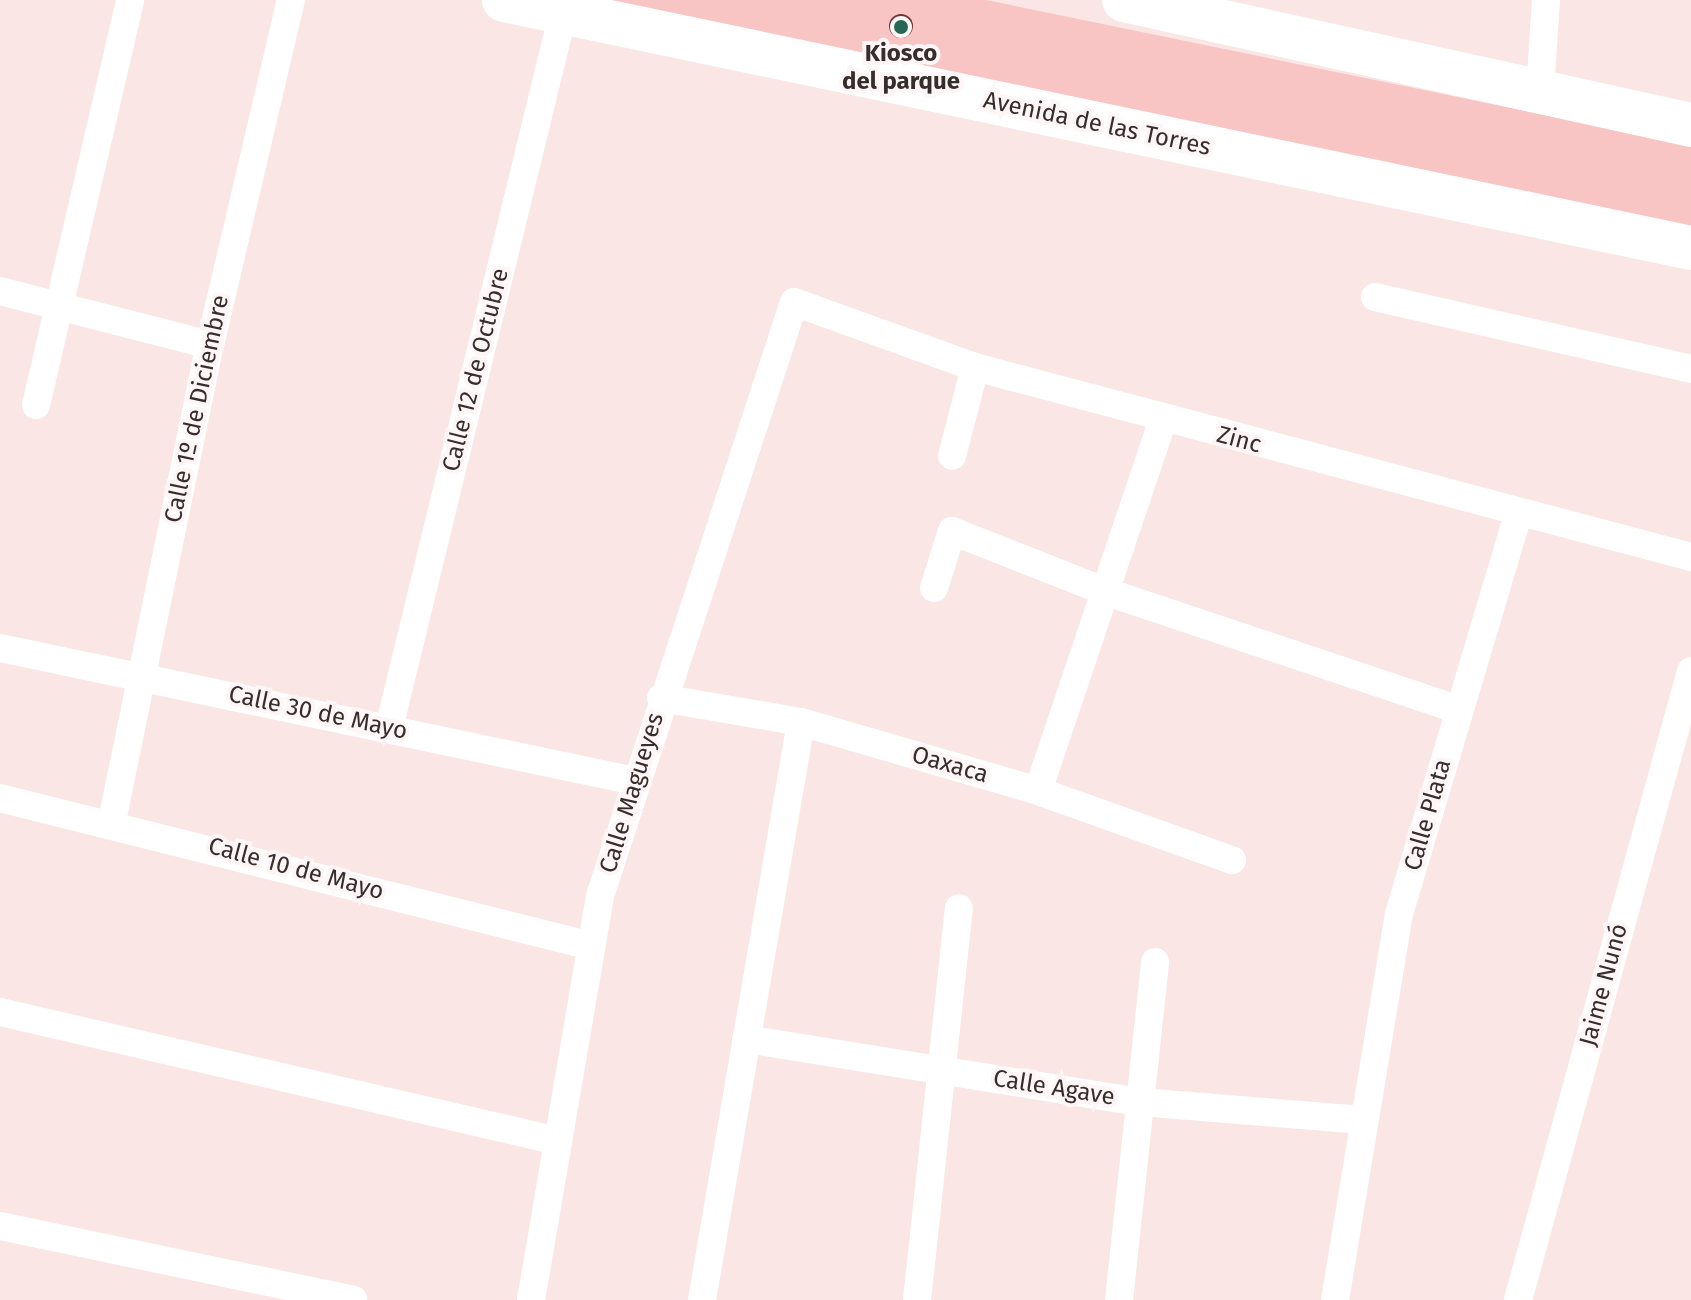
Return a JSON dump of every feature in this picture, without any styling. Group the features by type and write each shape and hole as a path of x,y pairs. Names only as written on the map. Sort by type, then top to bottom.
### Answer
{"main road":[{"name":"Avenida de las Torres","path":"504,0 1691,248"},
{"path":"1124,0 1691,125"}],"street":[{"path":"36,405 56,305 130,0"},
{"name":"Calle 1º de Diciembre","path":"112,821 139,674 210,345 291,0"},
{"path":"1540,91 1546,0"},
{"name":"Calle 12 de Octubre","path":"389,728 563,13"},
{"path":"0,291 210,345"},
{"path":"1375,297 1691,369"},
{"name":"Zinc","path":"794,302 975,367 1518,516 1691,557"},
{"name":"Calle Magueyes","path":"531,1300 591,946 635,781 661,698 794,302"},
{"path":"952,456 975,367"},
{"path":"1038,791 1163,420"},
{"name":"Calle Plata","path":"1335,1300 1399,914 1518,516"},
{"path":"934,588 952,531 1104,591 1459,710"},
{"name":"Calle 30 de Mayo","path":"0,648 139,674 635,781"},
{"name":"Jaime Nunó","path":"1518,1300 1691,671"},
{"name":"Oaxaca","path":"661,698 801,722 1038,791 1232,860"},
{"path":"702,1300 801,722"},
{"name":"Calle 10 de Mayo","path":"0,798 112,821 591,946"},
{"path":"917,1300 959,908"},
{"path":"1119,1300 1155,962"},
{"path":"0,1012 558,1141"},
{"name":"Calle Agave","path":"746,1039 1140,1102 1363,1120"},
{"path":"0,1226 353,1300"}],"shaded area":[{"path":"556,0 986,0 1691,145 1691,238"}],"building":[{"name":"Kiosco del parque","path":"901,14 912,21 913,26 906,37 901,38 890,31 889,26 896,15"}],"place":[{"name":"Kiosco del parque","path":"901,27"}]}
